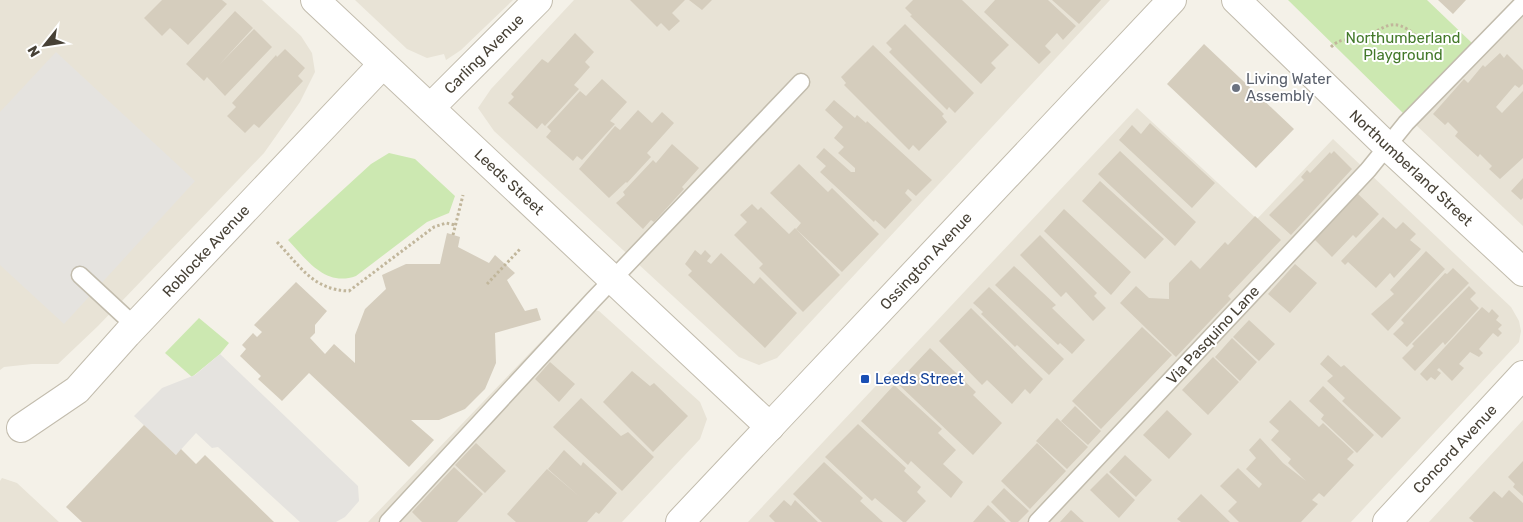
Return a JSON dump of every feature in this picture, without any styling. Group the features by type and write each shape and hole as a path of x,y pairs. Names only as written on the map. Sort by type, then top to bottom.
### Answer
{"street":[{"name":"Leeds Street","path":"315,0 770,426"},
{"name":"Carling Avenue","path":"430,108 538,0"},
{"name":"Ossington Avenue","path":"680,522 1172,0"},
{"name":"Northumberland Street","path":"1236,0 1388,147 1523,272"},
{"name":"Roblocke Avenue","path":"21,428 76,390 134,326 383,64"},
{"name":"Concord Avenue","path":"1387,522 1523,375"}],"lane":[{"name":"Via Pasquino Lane","path":"1037,522 1388,147 1406,123 1523,4"},
{"path":"388,522 613,279 801,82"},
{"path":"80,275 134,326"}],"path":[{"path":"1329,49 1338,40 1364,38 1386,25 1406,28 1422,42"},
{"path":"452,235 463,195"},
{"path":"277,242 315,283 332,290 349,290 434,227 446,223 455,225"},
{"path":"487,284 521,248"}],"shaded area":[{"path":"0,0 262,0 301,36 312,53 315,72 300,102 264,153 98,326 58,364 32,364 4,367 0,370"},
{"path":"355,0 513,0 461,50 446,60 444,54 427,58 407,49"},
{"path":"574,0 1110,0 777,358 759,365 739,357 494,131 478,108 491,89"},
{"path":"1523,14 1523,226 1416,125"},
{"path":"56,52 195,181 64,324 0,265 0,112"},
{"path":"1137,108 1257,219 1333,139 1511,307 1519,321 1521,331 1519,342 1351,522 748,522"},
{"path":"573,308 599,311 700,402 707,419 700,439 622,522 368,522"},
{"path":"220,354 358,486 359,501 345,517 336,522 300,522 218,447 212,448 196,433 176,455 134,416 162,388 195,375"},
{"path":"1523,420 1523,522 1429,522"},
{"path":"2,478 17,483 59,522 0,522 0,481"}],"green space":[{"name":"Northumberland Playground","path":"1288,0 1427,0 1472,43 1404,114"},
{"path":"389,153 415,159 455,196 449,213 427,222 356,276 335,278 326,275 310,263 288,240 371,164"},
{"path":"199,318 229,343 220,354 192,377 165,353"}],"building":[{"path":"162,0 222,0 227,4 188,45 170,28 162,36 144,18"},
{"path":"630,0 685,0 672,13 680,21 669,31 661,23 657,27"},
{"path":"689,0 712,0 702,10"},
{"path":"913,0 962,0 1009,45 991,63 996,68 981,84 910,16 912,15 905,8"},
{"path":"995,0 1048,0 1076,26 1063,40 1057,33 1045,46 1051,52 1039,64 984,12"},
{"path":"1052,0 1101,0 1079,24"},
{"path":"1438,0 1466,0 1453,14"},
{"path":"235,11 253,28 219,65 254,29 272,47 225,96 207,77 204,81 186,64"},
{"path":"905,24 974,93 955,113 949,107 947,110 889,52 892,49 886,43"},
{"path":"575,33 594,52 585,62 590,67 574,85 579,89 545,126 542,123 537,129 508,103 514,97 511,94 542,59 548,63"},
{"path":"1204,44 1294,129 1256,168 1167,84"},
{"path":"873,45 944,114 942,116 947,122 919,151 913,145 909,150 844,85 846,83 841,77"},
{"path":"285,49 305,68 298,76 303,81 259,128 254,124 245,133 227,116 236,107 232,103 276,55 277,57"},
{"path":"1500,53 1504,58 1507,54 1523,70 1523,84 1519,88 1515,85 1496,107 1502,113 1523,91 1523,158 1500,179 1489,169 1492,166 1480,154 1478,157 1455,136 1458,132 1448,122 1445,125 1433,114 1464,79 1468,83 1483,65 1485,67"},
{"path":"602,79 627,102 610,121 615,124 582,160 577,156 573,161 546,137 551,131 547,127 580,91 586,96"},
{"path":"834,100 855,118 857,115 866,123 867,121 932,180 916,196 908,189 905,193 912,200 885,229 875,220 874,222 820,172 826,166 816,157 824,148 851,172 855,172 855,168 838,153 844,147 834,138 843,127 825,110"},
{"path":"638,110 652,123 662,112 674,123 647,153 651,157 627,183 609,198 579,169 615,126 620,130"},
{"path":"1150,123 1215,183 1192,208 1119,140 1132,125 1141,134"},
{"path":"672,144 699,168 682,187 684,189 654,222 651,220 643,229 616,203 625,195 623,192 653,160 656,163"},
{"path":"1120,151 1196,222 1175,246 1098,174"},
{"path":"1334,151 1352,169 1291,235 1269,215 1304,180 1301,177 1307,170 1310,173 1330,152 1331,154"},
{"path":"799,164 828,192 832,188 879,234 842,272 796,229 801,223 770,193"},
{"path":"1523,178 1523,198 1521,200 1511,191"},
{"path":"1100,181 1164,239 1145,259 1082,201"},
{"path":"1357,193 1379,214 1356,238 1353,235 1332,257 1314,239"},
{"path":"752,204 758,210 761,207 789,234 795,228 840,275 803,312 759,268 763,264 734,235 747,222 740,215"},
{"path":"1064,209 1131,272 1111,295 1044,231"},
{"path":"1255,216 1281,240 1228,296 1231,299 1176,357 1120,303 1136,286 1149,298 1169,299 1169,283 1191,260 1200,269 1225,242 1228,245"},
{"path":"1383,217 1396,229 1403,222 1416,234 1410,240 1421,249 1394,278 1390,273 1376,288 1348,262 1345,265 1341,261"},
{"path":"447,233 460,237 458,247 489,263 495,255 515,273 507,280 525,311 537,308 541,320 495,333 496,363 485,389 465,409 439,420 411,420 434,440 409,467 309,373 282,401 258,379 261,376 240,356 246,349 242,345 253,333 257,337 262,332 254,325 296,282 327,311 315,325 315,333 310,338 325,354 334,344 355,363 355,335 365,309 386,289 382,275 406,264 440,264"},
{"path":"1040,235 1097,293 1094,296 1106,308 1093,321 1066,292 1061,297 1020,255"},
{"path":"695,250 701,255 705,250 711,256 707,261 711,264 721,253 754,284 760,277 797,313 765,348 688,275 692,271 685,264"},
{"path":"1426,251 1445,269 1388,331 1371,314 1394,294 1390,290"},
{"path":"1295,264 1317,283 1290,313 1268,294"},
{"path":"1014,266 1056,305 1052,308 1085,340 1072,354 1060,343 1058,345 995,285"},
{"path":"1453,268 1469,283 1407,347 1393,334 1404,323 1401,320 1445,273 1447,274"},
{"path":"1469,286 1476,293 1470,299 1479,308 1445,345 1443,342 1415,371 1402,358 1414,346 1412,344"},
{"path":"989,287 1064,359 1049,375 1017,345 1015,347 981,314 983,312 973,303"},
{"path":"1482,307 1489,313 1492,309 1499,316 1496,320 1502,325 1498,329 1502,333 1498,337 1493,333 1479,349 1483,353 1479,357 1470,352 1459,364 1464,368 1452,381 1439,368 1437,370 1441,373 1435,380 1431,377 1427,381 1420,374"},
{"path":"971,308 1043,379 1030,394 1025,389 1012,404 987,380 982,385 939,341"},
{"path":"1249,320 1275,344 1259,361 1233,337"},
{"path":"1142,327 1172,355 1101,429 1072,401"},
{"path":"1232,338 1257,362 1240,381 1215,357"},
{"path":"930,348 976,392 973,395 1002,423 973,455 897,383"},
{"path":"1328,355 1341,367 1344,365 1401,418 1382,438 1342,401 1345,398 1327,381 1333,376 1320,364"},
{"path":"1213,357 1239,382 1208,415 1182,390"},
{"path":"550,362 575,384 559,402 535,379"},
{"path":"632,371 650,386 654,383 688,416 653,452 603,402"},
{"path":"894,385 942,429 938,433 956,450 943,464 963,482 951,498 911,461 908,465 861,421"},
{"path":"1323,386 1374,435 1357,453 1321,419 1324,415 1309,401"},
{"path":"581,398 621,436 628,432 654,457 622,491 553,427"},
{"path":"1290,400 1319,427 1323,423 1354,452 1347,459 1354,465 1324,497 1319,493 1312,500 1318,504 1301,522 1239,522 1228,511 1237,502 1220,486 1238,468 1259,488 1262,484 1246,469 1256,458 1249,450 1260,438 1283,463 1306,481 1288,463 1291,459 1271,440 1279,431 1269,422"},
{"path":"1075,406 1101,431 1088,445 1061,421"},
{"path":"1167,410 1192,434 1169,459 1143,435"},
{"path":"1057,418 1088,447 1067,469 1036,441"},
{"path":"858,424 906,468 904,471 921,487 917,492 926,501 906,522 903,522 875,498 872,501 825,457"},
{"path":"144,425 176,455 181,449 196,464 205,455 274,522 82,522 66,507"},
{"path":"476,443 506,471 485,493 455,465"},
{"path":"1037,443 1066,471 1030,509 1001,481"},
{"path":"564,450 581,466 583,462 617,493 599,514 596,512 587,522 516,522 507,514 547,469 580,497 548,469"},
{"path":"1125,455 1152,480 1136,497 1109,472"},
{"path":"1523,461 1523,496 1513,487 1515,484 1508,477"},
{"path":"824,462 863,498 860,501 883,522 822,522 793,494"},
{"path":"454,467 483,494 457,522 422,522 412,512"},
{"path":"1107,473 1135,500 1119,518 1090,490"},
{"path":"1004,488 1029,511 1018,522 1011,522 991,502"},
{"path":"1509,490 1523,503 1523,522 1474,522 1469,518 1494,491 1502,498"},
{"path":"1201,494 1230,522 1181,522 1177,519"},
{"path":"784,500 791,506 795,500 818,522 775,522 769,516"},
{"path":"988,505 1006,522 973,522"},
{"path":"1071,510 1084,522 1060,522"}],"place":[{"name":"Living Water Assembly","path":"1236,88"},
{"name":"Leeds Street","path":"865,379"}]}
